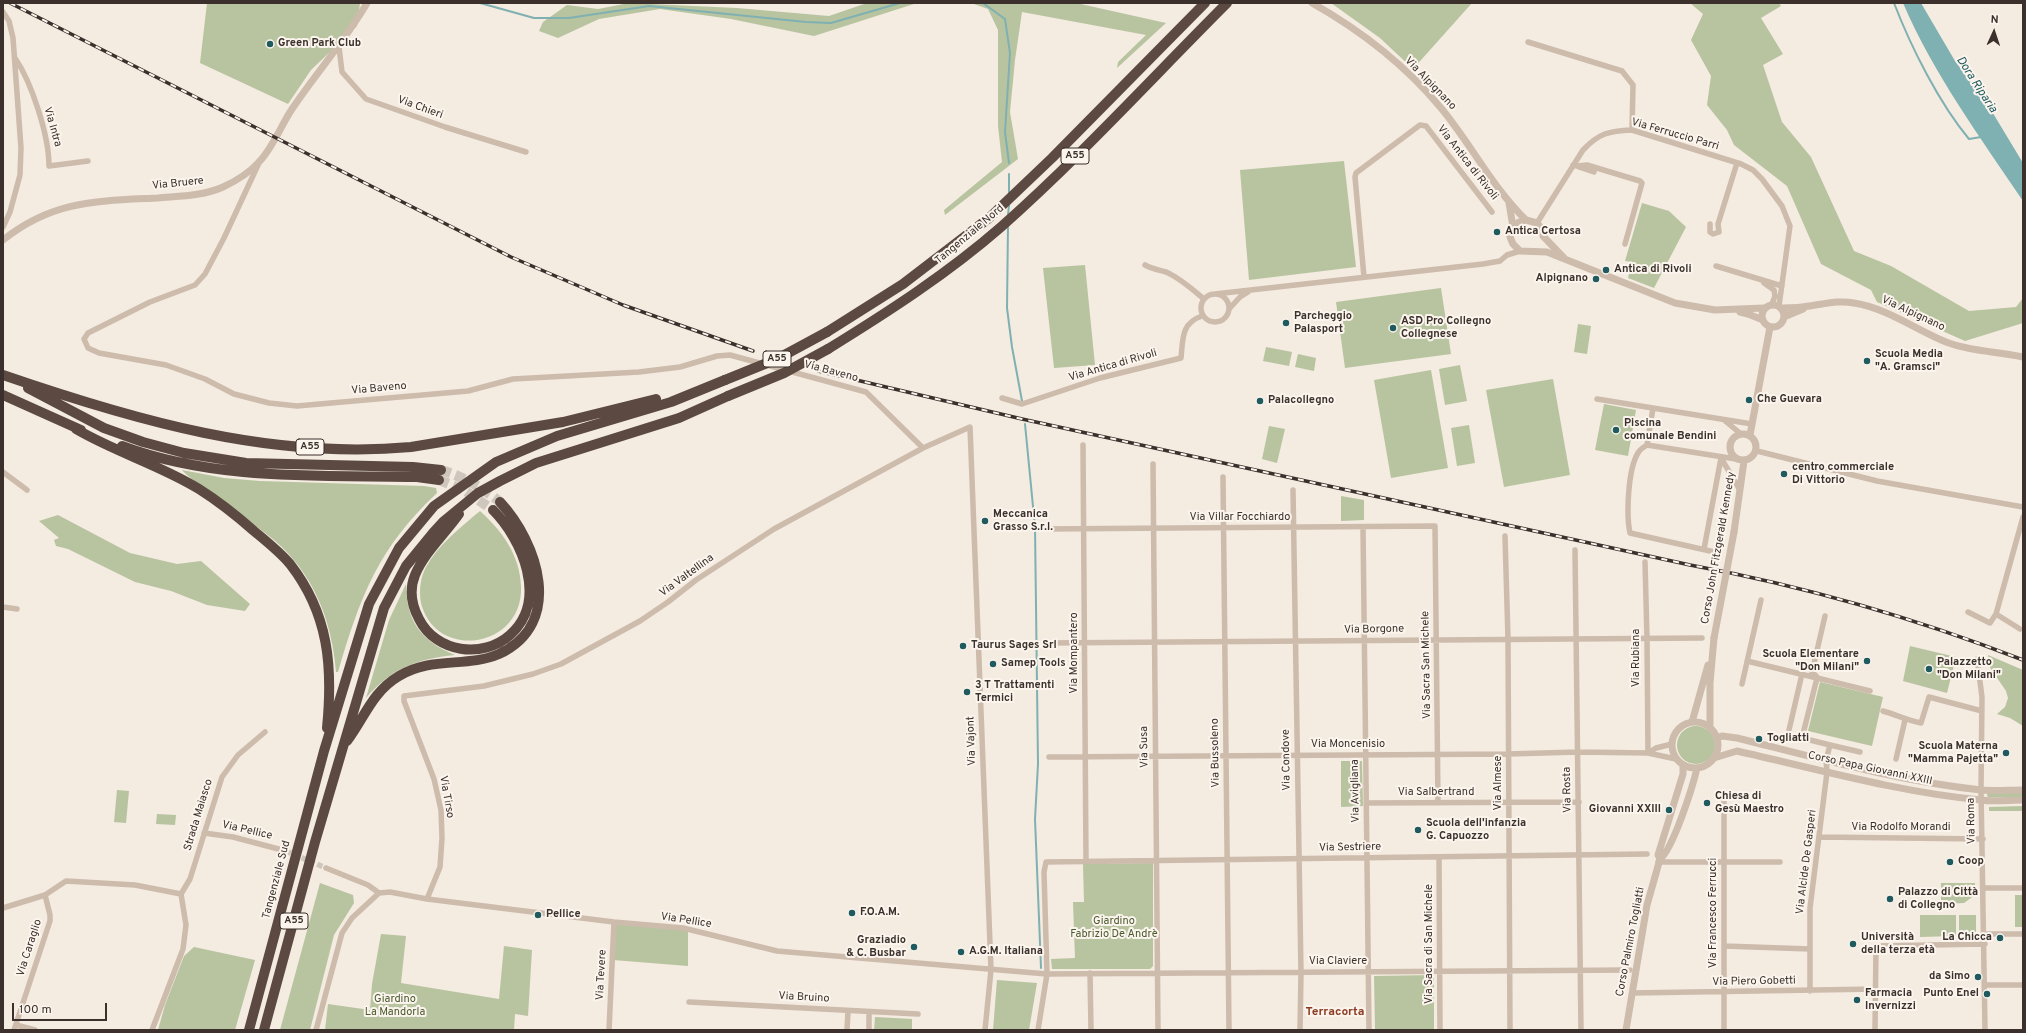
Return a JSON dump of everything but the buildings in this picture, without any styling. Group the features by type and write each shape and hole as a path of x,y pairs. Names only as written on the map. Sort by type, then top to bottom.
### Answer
{"highway":[{"name":"Tangenziale Nord","path":"695,391 777,359 826,332 903,284 988,218 1052,158 1205,3"},
{"name":"Tangenziale Nord","path":"469,501 478,493 536,463 679,418 784,373 828,349 912,297 1000,227 1064,168 1227,3"},
{"name":"A55","path":"3,375 70,398 212,435 261,443 336,449 382,449 411,447 548,425 695,391"},
{"name":"A55","path":"3,375 82,418 104,428 143,442 184,453 246,463 413,467 440,475 416,477 266,474 221,470 192,465 134,450 76,429"},
{"name":"Tangenziale Sud","path":"248,1030 324,751 370,604 399,548 434,506 490,466 516,453 557,436 671,402 695,391"},
{"name":"A55","path":"3,395 76,429 102,444 199,488 244,523 289,563 315,605 325,637 329,657 330,680 324,751"},
{"name":"A55","path":"343,746 361,722 371,702 388,684 399,676 423,666 484,658 498,654 510,647 529,627 538,603 537,571 534,556 525,536 513,517 496,506 521,552 529,587 527,606 519,624 511,634 501,641 481,648 461,649 438,640 428,632 415,612 412,588 414,576 422,561 469,501"},
{"name":"A55","path":"264,1030 315,842 384,608 395,584 406,566 433,533 469,501"}],"street":[{"name":"Via Bruere","path":"3,240 41,216 73,204 211,192 237,180 259,162 292,109 339,47 367,3"},
{"name":"Via Alpignano","path":"1312,3 1343,20 1411,76 1441,108 1509,203 1526,220"},
{"path":"3,12 9,22 15,58 21,148 20,175 10,212 3,228"},
{"path":"1528,42 1622,71 1633,85 1632,130"},
{"name":"Via Chieri","path":"339,47 342,72 366,99 445,127 526,152"},
{"name":"Via Intra","path":"15,58 24,72 48,142 49,166 88,161"},
{"name":"Via Antica di Rivoli","path":"1364,277 1355,177 1356,173 1420,125 1426,126 1492,212"},
{"name":"Via Ferruccio Parri","path":"1536,223 1575,166 1583,150 1592,140 1603,134 1616,130 1632,130 1737,163 1753,170 1762,179 1787,217 1790,226 1782,286 1777,306"},
{"name":"Via Baveno","path":"259,162 224,238 204,274 195,284 150,302 88,333 84,339 88,348 99,354 166,365 205,379 234,394 269,403 297,406 468,391 513,378 639,372 680,366 717,356 730,356 866,392 923,448"},
{"path":"1710,224 1710,232 1713,234 1718,232 1718,224 1737,163"},
{"path":"1575,166 1587,164 1640,181 1642,183 1625,244"},
{"path":"1575,166 1594,172"},
{"path":"1509,203 1513,227 1510,237 1513,244 1520,251"},
{"path":"1513,227 1518,222 1526,220 1536,223 1542,229 1543,236 1541,245 1535,250"},
{"path":"1543,236 1564,258"},
{"path":"1508,255 1513,244"},
{"path":"1250,291 1240,297 1229,309 1227,316 1222,321 1215,323 1208,321 1202,316 1200,307 1204,299 1209,295 1500,262 1508,255 1520,251 1527,252 1535,250 1547,252 1564,258 1675,303 1715,310 1777,306"},
{"path":"1144,265 1166,272 1177,278 1204,299"},
{"path":"1716,266 1782,286"},
{"path":"1756,279 1774,290 1777,306 1784,317 1780,325 1770,327"},
{"path":"1215,294 1222,296 1227,302 1229,309"},
{"name":"Via Alpignano","path":"1777,306 1809,306 1838,301 1856,303 1885,313 1959,346 1975,351 2023,357"},
{"name":"Via Alpignano","path":"1784,317 1809,306"},
{"path":"1762,320 1764,308"},
{"path":"1729,310 1748,314 1762,320 1770,327"},
{"name":"Via Antica di Rivoli","path":"1002,398 1022,404 1100,378 1181,358 1186,327 1192,319 1202,316"},
{"path":"1750,435 1770,327"},
{"name":"Via Alpignano","path":"2007,354 2023,353"},
{"path":"1597,399 1752,424"},
{"path":"1653,408 1647,445 1640,450 1635,460 1628,501 1627,517 1630,533 1719,552"},
{"path":"1723,419 1741,434"},
{"name":"Via Valtellina","path":"404,702 404,696 484,686 533,674 561,664 640,621 696,580 774,529 923,448 970,427"},
{"name":"Via Vajont","path":"970,427 991,970 986,1030"},
{"path":"1647,445 1744,461 1754,456 1757,451 1755,440 1750,435 1741,434 1734,437 1731,442 1730,449 1736,459"},
{"name":"Via Mompantero","path":"1083,445 1086,860"},
{"path":"1757,451 1877,481 2023,507"},
{"path":"1721,458 1740,490"},
{"path":"1704,549 1721,458"},
{"name":"Corso John Fitzgerald Kennedy","path":"1692,722 1714,638 1734,532 1744,461"},
{"name":"Via Susa","path":"1153,464 1158,1030"},
{"path":"3,472 27,490"},
{"name":"Via Bussoleno","path":"1223,477 1229,1030"},
{"name":"Via Condove","path":"1293,490 1301,973 1300,1030"},
{"path":"1968,612 1990,623 1996,614 2023,517"},
{"name":"Via Villar Focchiardo","path":"1044,529 1435,526"},
{"name":"Via Sacra San Michele","path":"1435,526 1438,803"},
{"name":"Via Avigliana","path":"1363,527 1369,1030"},
{"name":"Via Almese","path":"1505,536 1508,639 1510,1030"},
{"name":"Via Rosta","path":"1575,550 1581,1030"},
{"name":"Via Rubiana","path":"1645,562 1648,638 1648,753"},
{"path":"1742,684 1761,600"},
{"path":"3,607 17,609"},
{"path":"1996,614 2020,629"},
{"path":"1817,678 1812,672 1825,616"},
{"name":"Via Borgone","path":"1045,643 1702,638"},
{"name":"Corso John Fitzgerald Kennedy","path":"1710,728 1710,683 1714,638"},
{"name":"Via Roma","path":"1976,659 1982,711 1981,790 1985,934 1985,1030"},
{"path":"1747,661 1870,691"},
{"path":"1789,730 1802,674"},
{"path":"1817,678 1802,738 1860,752"},
{"path":"1883,711 1898,715 1905,720 1921,723 1929,697 1982,711"},
{"name":"Via Tirso","path":"404,702 434,779 441,810 442,838 440,867 427,899"},
{"path":"1896,760 1905,720"},
{"path":"1692,722 1703,723 1710,728 1717,738 1718,748 1714,758 1705,766 1697,768 1683,765 1676,759 1672,744 1673,737 1678,728 1692,722"},
{"name":"Strada Maiasco","path":"182,894 190,879 222,777 238,755 264,732"},
{"name":"Corso Papa Giovanni XXIII","path":"1717,738 1722,736 1737,738 1890,774 1981,790 2023,790"},
{"name":"Via Moncenisio","path":"1648,753 1656,748 1672,744"},
{"path":"1826,760 1830,745"},
{"name":"Corso Papa Giovanni XXIII","path":"1714,758 1737,751 1889,786 1982,801 2023,800"},
{"name":"Via Moncenisio","path":"1049,757 1438,755 1578,752 1648,753 1676,759"},
{"name":"Via Alcide De Gasperi","path":"1810,991 1810,908 1828,772 1826,760"},
{"name":"Corso Palmiro Togliatti","path":"1626,1030 1647,905 1659,860 1658,855 1683,774 1683,765"},
{"name":"Corso Palmiro Togliatti","path":"1659,860 1663,856 1675,831 1697,768"},
{"name":"Via Francesco Ferrucci","path":"1724,797 1724,1030"},
{"name":"Via Salbertrand","path":"1366,803 1578,802"},
{"name":"Via Pellice","path":"204,833 233,837 286,851"},
{"name":"Via Rodolfo Morandi","path":"1820,838 1982,839"},
{"name":"Via Sestriere","path":"1047,974 1044,872 1046,862 1086,860 1579,856 1647,854"},
{"name":"Via Sacra di San Michele","path":"1439,857 1440,1030"},
{"path":"1659,860 1780,862"},
{"name":"Via Pellice","path":"326,868 368,885 379,892 614,922 683,928 777,951 1047,974"},
{"path":"3,908 46,895 66,881 135,885 182,894 186,925 184,945 152,1030"},
{"path":"1984,888 2023,888"},
{"path":"316,1030 342,933 352,918 379,892"},
{"name":"Via Caraglio","path":"15,1027 50,921 46,895"},
{"name":"Via Tevere","path":"609,1030 614,922"},
{"path":"1985,934 2023,934"},
{"path":"1876,1030 1876,946 1985,944"},
{"path":"1724,946 1810,949"},
{"name":"Via Claviere","path":"1047,974 1630,970"},
{"path":"1090,973 1091,1030"},
{"path":"1038,1030 1047,974"},
{"path":"1985,985 2023,985"},
{"name":"Via Piero Gobetti","path":"1632,993 1876,989"},
{"name":"Via Bruino","path":"689,1002 918,1014"},
{"path":"847,1030 848,1011"},
{"path":"868,1030 870,1012"},
{"path":"15,1027 36,1030"}],"green space":[{"name":"Green Park Club","path":"207,3 360,3 357,26 311,70 288,104 200,63"},
{"path":"629,3 737,8 829,16 867,3 917,3 814,36 731,19 660,9 599,19 558,38 539,31 543,22 567,5 598,9"},
{"path":"971,3 1076,3 1166,23 1117,68 1118,62 1146,35 1022,12 1015,60 1010,112 1018,159 945,215 944,210 1002,162 998,126 998,30 988,9"},
{"path":"1331,3 1472,3 1413,69 1380,38"},
{"path":"1690,3 1779,3 1781,6 1761,18 1783,54 1763,65 1782,122 1811,157 1854,251 1891,266 1969,311 2016,307 2023,298 2023,323 1965,341 1877,302 1871,290 1821,264 1787,186 1734,145 1727,130 1707,105 1711,76 1691,40 1703,14"},
{"path":"1344,161 1356,267 1249,280 1240,170"},
{"path":"1642,203 1669,211 1686,227 1654,288 1628,278 1632,262 1625,261"},
{"path":"1085,265 1095,365 1054,368 1043,268"},
{"name":"ASD Pro Collegno Collegnese","path":"1441,288 1451,354 1345,368 1336,302"},
{"path":"1578,324 1591,326 1587,354 1574,352"},
{"path":"1266,347 1292,352 1289,366 1263,361"},
{"path":"1298,354 1316,358 1314,371 1295,367"},
{"path":"1460,365 1467,401 1445,405 1439,369"},
{"path":"1431,370 1448,468 1391,478 1374,380"},
{"path":"1553,379 1570,475 1504,487 1486,390"},
{"name":"Piscina comunale Bendini","path":"1604,404 1636,410 1628,456 1595,450"},
{"path":"1469,425 1475,463 1457,466 1451,428"},
{"path":"1269,426 1285,429 1277,463 1262,459"},
{"path":"182,470 224,478 260,481 424,486 436,488 437,493 417,513 400,534 374,575 363,597 354,620 338,672 336,672 334,653 325,617 310,583 300,568 288,553 274,540"},
{"path":"1341,496 1364,500 1364,520 1341,521"},
{"path":"480,511 502,535 517,564 521,586 518,607 509,623 495,634 478,640 460,640 443,634 430,622 421,603 420,585 426,567 437,551 465,523"},
{"path":"58,515 130,553 177,564 201,561 250,604 245,611 207,605 171,591 135,582 68,549 56,546 54,540 59,538 39,521"},
{"path":"406,584 409,609 418,628 433,643 455,655 417,662 395,672 385,679 366,698 389,620"},
{"name":"Palazzetto \"Don Milani\"","path":"1910,646 1956,657 1947,693 1903,681"},
{"path":"1988,655 2023,670 2023,726 2010,718 1997,714 2005,707 2008,698 2006,691 1989,666"},
{"path":"1820,682 1883,697 1872,746 1808,731"},
{"path":"1692,726 1700,726 1710,731 1714,738 1714,752 1710,759 1700,764 1692,764 1682,759 1680,756 1677,749 1677,741 1682,731 1685,729"},
{"path":"1341,761 1362,761 1363,806 1341,807"},
{"path":"117,790 129,791 126,823 114,822"},
{"path":"2023,792 2023,798 1988,797 1987,795 1988,793"},
{"path":"2023,806 2023,811 1989,811 1989,807"},
{"path":"157,814 176,815 175,825 156,824"},
{"name":"Giardino Fabrizio De Andrè","path":"1153,863 1153,966 1150,969 1052,969 1051,959 1075,958 1073,902 1084,902 1083,864"},
{"path":"320,883 353,895 354,903 334,935 310,1030 280,1030"},
{"path":"1941,883 1975,883 1975,895 1964,903 1941,904"},
{"path":"2015,895 2023,895 2023,927 2015,927"},
{"path":"1920,915 1956,915 1956,936 1920,937"},
{"path":"1959,915 1976,915 1976,936 1959,936"},
{"path":"614,922 688,929 688,966 613,960"},
{"name":"Giardino La Mandorla","path":"381,934 406,936 401,983 499,999 504,946 532,950 528,1016 515,1014 514,1030 325,1030 328,1004 370,1010 372,984"},
{"path":"194,947 255,960 235,1030 158,1030 165,1005 184,956"},
{"path":"1434,975 1434,1030 1375,1030 1374,976"},
{"path":"997,980 1037,983 1029,1030 993,1030"},
{"path":"875,1017 912,1019 912,1030 874,1030"}],"water":[{"path":"1903,3 1921,3 1955,61 1991,110 2023,163 2023,201 1943,80 1915,29"}],"waterway":[{"path":"480,3 534,18 569,18 649,6 806,22 831,23 900,3"},
{"path":"983,3 1005,19 1010,53 1005,132 1009,163"},
{"path":"1894,3 1917,56 1947,109 1969,139 1981,137"},
{"path":"1009,174 1009,195"},
{"path":"1008,215 1009,205"},
{"path":"1008,225 1007,308 1012,347 1022,401"},
{"path":"1025,424 1035,527 1038,764 1035,819 1041,968"}],"tunnel":[{"path":"441,470 472,483 500,502"},
{"path":"439,480 464,490 493,510"},
{"path":"286,851 326,868"}],"railway":[{"path":"10,3 511,257 623,305 753,351"},
{"path":"818,371 1022,419 1690,565 1733,573 1817,593 1941,630 2023,660"}],"place":[{"name":"Green Park Club","path":"270,44"},
{"name":"Antica Certosa","path":"1497,232"},
{"name":"Antica di Rivoli","path":"1606,270"},
{"name":"Alpignano","path":"1596,279"},
{"name":"Parcheggio Palasport","path":"1286,323"},
{"name":"ASD Pro Collegno Collegnese","path":"1393,328"},
{"name":"Scuola Media \"A. Gramsci\"","path":"1867,361"},
{"name":"Che Guevara","path":"1749,400"},
{"name":"Palacollegno","path":"1260,401"},
{"name":"Piscina comunale Bendini","path":"1616,430"},
{"name":"centro commerciale Di Vittorio","path":"1784,474"},
{"name":"Meccanica Grasso S.r.l.","path":"985,521"},
{"name":"Taurus Sages Srl","path":"963,646"},
{"name":"Scuola Elementare \"Don Milani\"","path":"1867,661"},
{"name":"Samep Tools","path":"993,664"},
{"name":"Palazzetto \"Don Milani\"","path":"1929,669"},
{"name":"3 T Trattamenti Termici","path":"967,692"},
{"name":"Togliatti","path":"1759,739"},
{"name":"Scuola Materna \"Mamma Pajetta\"","path":"2006,753"},
{"name":"Chiesa di Gesù Maestro","path":"1707,803"},
{"name":"Giovanni XXIII","path":"1669,810"},
{"name":"Scuola dell'infanzia G. Capuozzo","path":"1418,830"},
{"name":"Coop","path":"1950,862"},
{"name":"Palazzo di Città di Collegno","path":"1890,899"},
{"name":"F.O.A.M.","path":"852,913"},
{"name":"Pellice","path":"538,915"},
{"name":"La Chicca","path":"2000,938"},
{"name":"Università della terza età","path":"1853,944"},
{"name":"Graziadio & C. Busbar","path":"914,947"},
{"name":"A.G.M. Italiana","path":"961,952"},
{"name":"da Simo","path":"1978,977"},
{"name":"Punto Enel","path":"1987,994"},
{"name":"Farmacia Invernizzi","path":"1857,1000"}],"district":[{"name":"Terracorta","path":"1335,1013"}],"water label":[{"name":"Dora Riparia","path":"1976,85"}]}
